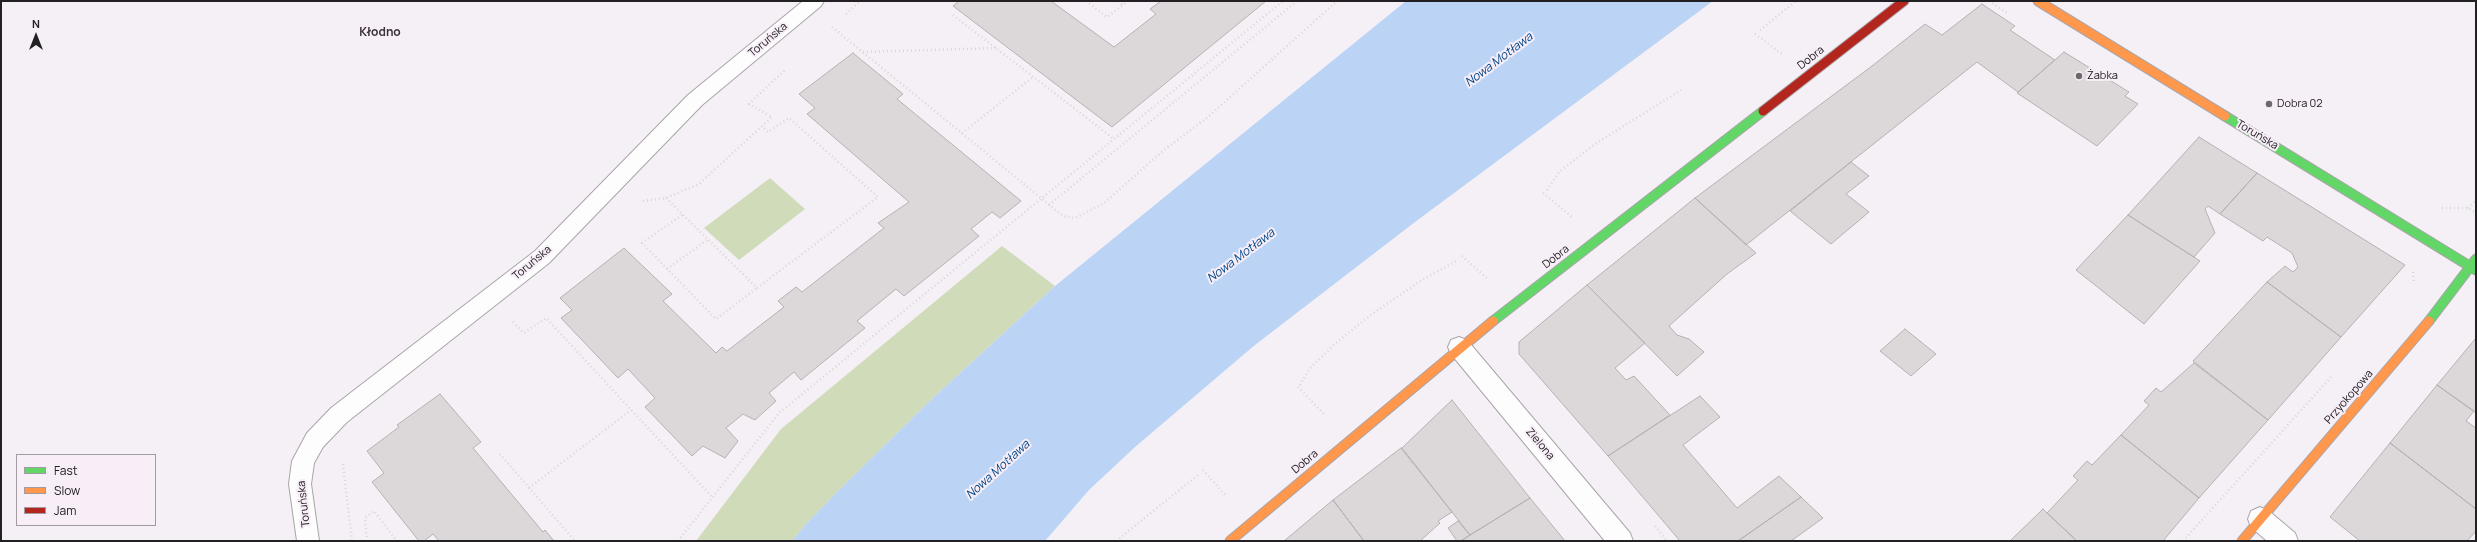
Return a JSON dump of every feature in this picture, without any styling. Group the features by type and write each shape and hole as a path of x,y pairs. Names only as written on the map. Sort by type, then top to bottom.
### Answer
{"street":[{"name":"Dobra","path":"1230,541 1459,346 1904,1"},
{"name":"Toruńska","path":"2038,1 2475,265"},
{"name":"Przyokopowa","path":"2242,541 2443,305 2475,265"},
{"name":"Zielona","path":"1459,346 1621,541"},
{"path":"2260,519 2286,541"}],"lane":[{"name":"Toruńska","path":"308,541 300,484 303,461 315,440 339,415 542,257 695,100 815,1"}],"path":[{"path":"1086,1 1107,17 1128,1"},
{"path":"1118,1 1124,5"},
{"path":"678,541 779,413 1283,1"},
{"path":"1049,205 1297,1"},
{"path":"832,27 1049,205 1063,216 1074,218 1104,204 1164,150 1208,117 1337,1"},
{"path":"1760,30 1796,1"},
{"path":"953,15 1114,140"},
{"path":"863,52 996,48"},
{"path":"962,134 1033,77"},
{"path":"1547,190 1559,172 1595,144 1682,90"},
{"path":"682,215 642,243 716,319 878,197 789,118 768,132 762,126"},
{"path":"666,198 757,288"},
{"path":"2476,201 2468,208 2476,213"},
{"path":"667,269 707,240"},
{"path":"1300,385 1310,368 1337,342 1372,314 1422,280 1458,260"},
{"path":"512,320 524,333 546,318 713,498"},
{"path":"2184,541 2339,368"},
{"path":"529,488 631,410"},
{"path":"500,454 575,541"},
{"path":"1116,541 1198,475"},
{"path":"367,541 365,518 374,511 398,541"}],"green space":[{"path":"770,178 805,209 739,260 704,228"},
{"path":"1002,246 1055,286 934,397 841,488 806,524 792,541 696,541 781,429"}],"water":[{"name":"Nowa Motława","path":"1406,1 1713,1 1415,222 1255,345 1135,447 1089,490 1045,541 792,541 806,524 841,488 934,397 1055,286"}],"building":[{"path":"959,1 1051,1 1114,47 1156,14 1150,9 1161,1 1266,1 1112,127 953,6"},
{"path":"1982,4 2015,26 2010,30 2055,60 2018,92 1977,62 1746,245 1695,198 1872,66 1925,24 1942,35"},
{"path":"2064,52 2129,92 2125,96 2138,104 2097,146 2017,93"},
{"path":"853,53 903,94 897,99 1021,201 1000,218 992,212 971,229 979,236 904,296 896,289 857,321 865,328 801,380 794,372 769,393 776,401 755,420 743,414 726,428 738,441 725,458 703,446 692,456 645,407 655,398 628,369 618,378 561,318 572,310 560,298 624,248 672,294 663,301 716,353 722,347 727,351 784,307 778,301 796,287 802,292 884,228 878,223 909,202 807,114 815,108 799,94"},
{"path":"2199,137 2257,173 2220,214 2208,206 2205,209 2215,233 2194,257 2128,215"},
{"path":"1851,162 1869,176 1846,194 1869,212 1831,244 1790,211"},
{"path":"2257,173 2405,265 2341,337 2267,282 2285,266 2293,272 2298,267 2292,253 2267,237 2263,241 2220,214"},
{"path":"1695,198 1756,253 1727,274 1669,326 1677,335 1689,339 1704,352 1677,376 1587,285"},
{"path":"2128,215 2200,261 2144,324 2076,270"},
{"path":"2267,282 2341,337 2268,420 2193,361"},
{"path":"1587,285 1645,343 1615,368 1626,380 1634,376 1670,415 1608,456 1519,354 1519,342"},
{"path":"1905,329 1936,354 1911,376 1880,351"},
{"path":"2476,338 2476,413 2437,385"},
{"path":"2194,363 2268,420 2199,498 2121,435 2149,405 2144,401 2156,388 2161,392"},
{"path":"2437,385 2474,411 2466,421 2476,428 2476,509 2390,443"},
{"path":"440,394 481,442 473,448 543,532 545,530 554,541 439,541 433,534 424,541 419,541 372,482 384,473 367,451 399,427 397,425"},
{"path":"1700,396 1720,417 1683,445 1737,508 1779,476 1801,497 1738,541 1680,541 1608,456"},
{"path":"1452,400 1530,498 1470,535 1402,448"},
{"path":"2121,435 2199,498 2163,541 2077,541 2047,513 2078,480 2073,476 2087,461 2092,465"},
{"path":"2390,443 2476,509 2476,531 2467,541 2360,541 2330,517"},
{"path":"1401,448 1452,512 1438,521 1440,523 1420,541 1364,541 1333,500"},
{"path":"1801,497 1823,518 1791,541 1738,541"},
{"path":"1530,498 1565,541 1461,541 1470,535"},
{"path":"1333,500 1364,541 1284,541"},
{"path":"2043,509 2047,513 2077,541 2010,541"},
{"path":"1458,521 1470,535 1461,541 1457,541 1448,528"}],"traffic: fast":[{"path":"1493,321 1763,111"},
{"path":"2225,116 2476,270"},
{"path":"2429,321 2476,259"}],"traffic: slow":[{"path":"2038,1 2225,116"},
{"path":"1230,541 1493,321"},
{"path":"2242,541 2429,321"}],"traffic: jam":[{"path":"1763,111 1904,1"}],"place":[{"name":"Żabka","path":"2079,76"},
{"name":"Dobra 02","path":"2269,104"}],"district":[{"name":"Kłodno","path":"380,33"}]}
